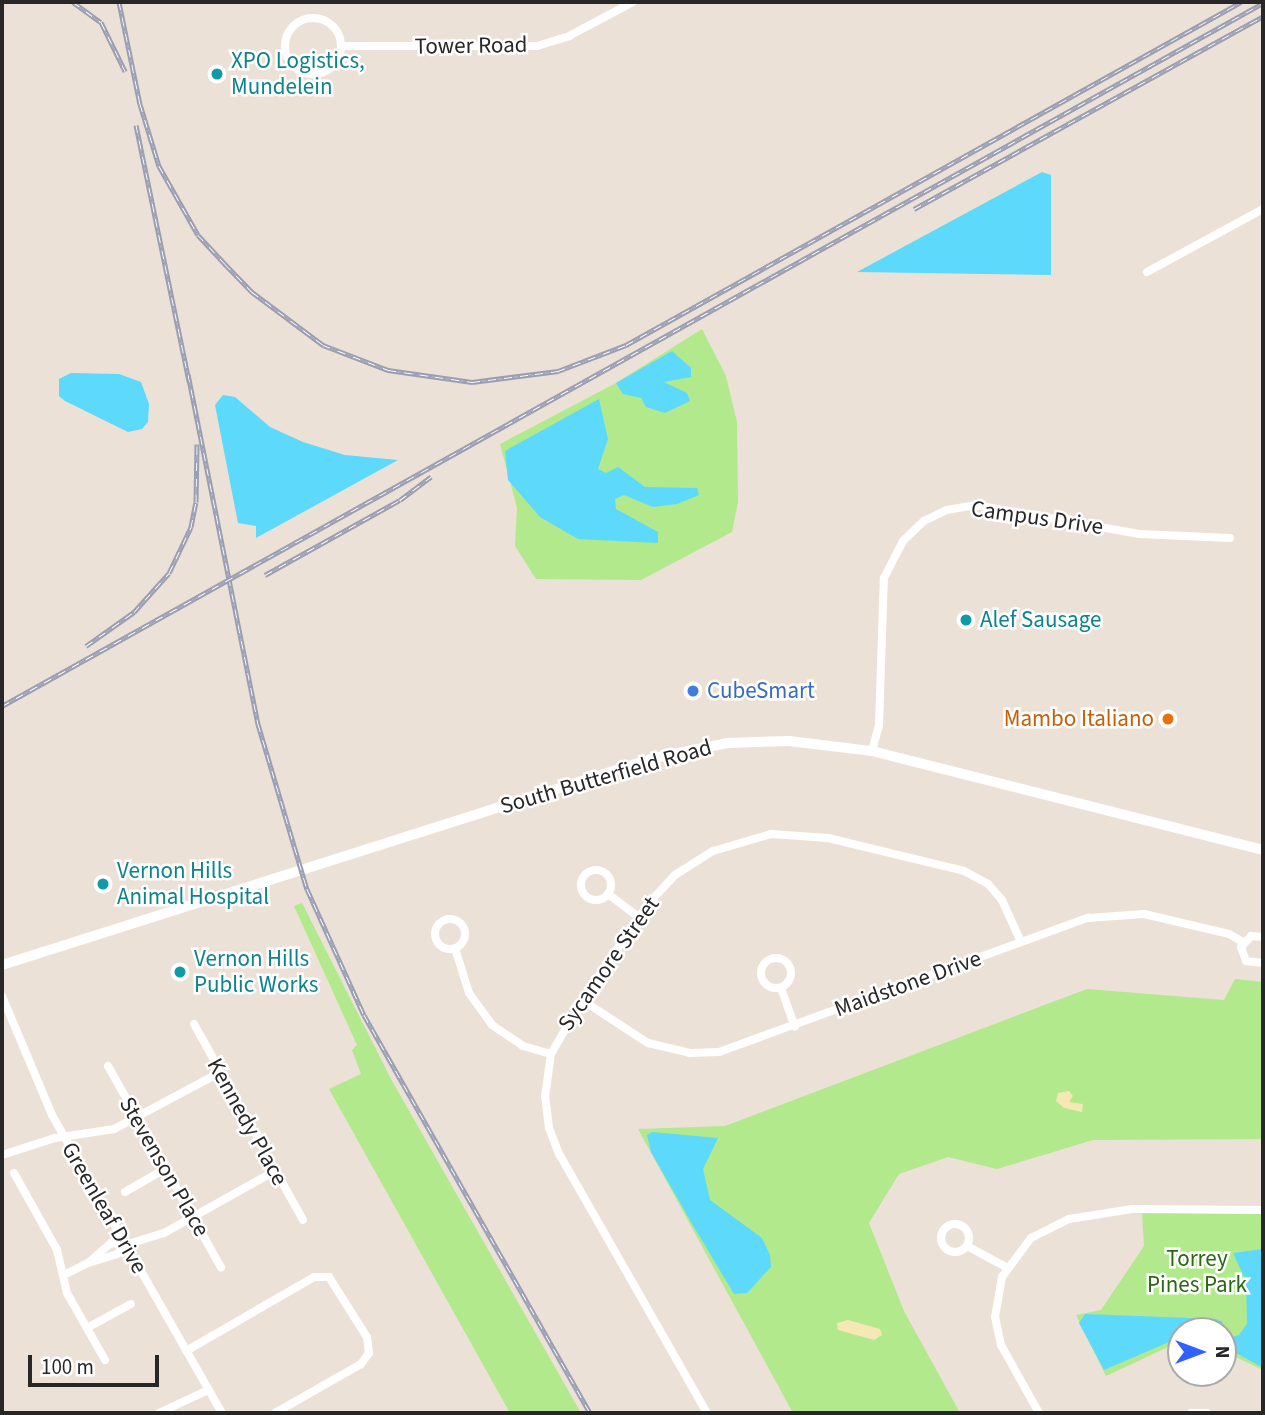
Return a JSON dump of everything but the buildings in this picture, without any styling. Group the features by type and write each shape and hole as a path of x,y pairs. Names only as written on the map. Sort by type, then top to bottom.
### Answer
{"main road":[{"name":"South Butterfield Road","path":"2,965 678,752 773,741 872,751 1263,850"}],"street":[{"name":"Tower Road","path":"341,46 537,46 569,36 633,2"},
{"path":"309,18 330,24 341,46 329,68 310,74 292,65 285,46 291,29 309,18"},
{"path":"1147,272 1263,209"},
{"name":"Campus Drive","path":"872,751 879,725 884,578 903,541 924,521 947,510 975,505 1139,534 1230,538"},
{"name":"Sycamore Street","path":"707,1413 559,1154 546,1112 551,1054 582,1000 639,916 675,876 713,850 771,834 809,835 979,878 1002,900 1021,942"},
{"path":"608,894 639,916"},
{"name":"Maidstone Drive","path":"582,1000 649,1042 690,1053 730,1050 1088,918 1118,913 1165,918 1229,934 1243,942 1246,961 1263,963"},
{"path":"1243,942 1251,936 1263,937"},
{"path":"455,948 469,993 492,1025 523,1046 551,1054"},
{"path":"781,988 795,1027"},
{"name":"Greenleaf Drive","path":"2,996 29,1069 64,1137 222,1413"},
{"name":"Kennedy Place","path":"194,1024 303,1220"},
{"name":"Stevenson Place","path":"108,1066 221,1267"},
{"path":"2,1155 64,1137 101,1134 219,1073"},
{"path":"125,1192 165,1169"},
{"path":"64,1275 88,1264 111,1243 125,1245 164,1233 275,1171"},
{"path":"14,1173 57,1250 67,1293 105,1360"},
{"path":"1039,1413 1007,1359 996,1327 996,1296 1006,1267 1031,1238 1069,1219 1148,1208 1263,1210"},
{"path":"967,1246 1006,1267"},
{"path":"186,1351 313,1277 324,1276 335,1282 367,1336 370,1346 364,1362 275,1413"},
{"path":"87,1328 131,1304"},
{"path":"159,1413 208,1390"},
{"path":"1191,1413 1207,1413"}],"green space":[{"path":"702,329 726,376 737,422 738,502 732,532 641,580 536,579 515,546 517,508 500,444 616,383"},
{"path":"302,903 391,1079 581,1413 510,1413 329,1089 361,1074 352,1050 357,1045 294,906"},
{"path":"1235,979 1263,982 1263,1139 1093,1140 997,1169 948,1157 899,1174 869,1223 904,1311 960,1413 793,1413 638,1129 725,1126 1087,989 1224,1000"},
{"name":"Torrey Pines Park","path":"1142,1212 1263,1214 1263,1370 1237,1358 1237,1317 1167,1317 1167,1348 1106,1376 1076,1315 1101,1310 1144,1246"}],"sand":[{"path":"1069,1091 1073,1096 1069,1102 1083,1104 1082,1112 1064,1108 1056,1101 1058,1093"},
{"path":"848,1320 880,1329 882,1335 874,1340 838,1330 837,1323"}],"water":[{"path":"1042,172 1051,175 1051,275 857,272"},
{"path":"672,351 691,368 691,377 664,382 687,393 690,401 665,413 646,407 641,398 623,394 616,383"},
{"path":"71,373 119,374 141,382 149,404 148,422 142,429 128,432 65,401 59,396 59,379"},
{"path":"223,395 235,397 270,427 303,442 345,455 398,460 256,538 256,526 238,523 215,405"},
{"path":"599,399 608,439 598,469 606,473 618,467 645,487 697,488 699,495 677,504 653,507 624,495 615,499 616,509 658,532 658,543 578,539 540,517 508,480 505,451"},
{"path":"652,1132 718,1138 703,1169 710,1200 762,1238 770,1255 771,1267 747,1293 734,1294 691,1222 651,1152 647,1135"},
{"path":"1263,1249 1263,1367 1237,1354 1237,1336 1247,1324 1246,1281 1233,1253"},
{"path":"1085,1314 1167,1317 1167,1343 1104,1370 1079,1323"}],"railway":[{"path":"73,2 101,22 125,71"},
{"path":"119,2 140,104 159,166 198,235 252,292 323,345 388,370 472,382 558,371 626,345 1241,2"},
{"path":"2,706 1263,3"},
{"path":"914,209 1263,16"},
{"path":"136,125 189,382"},
{"path":"188,374 258,724 307,889 364,1015 590,1413"},
{"path":"86,646 134,612 169,573 191,527 196,502 197,444"},
{"path":"265,575 400,500 431,477"}],"place":[{"name":"XPO Logistics, Mundelein","path":"217,74"},
{"name":"Alef Sausage","path":"966,620"},
{"name":"CubeSmart","path":"693,691"},
{"name":"Mambo Italiano","path":"1168,719"},
{"name":"Vernon Hills Animal Hospital","path":"103,884"},
{"name":"Vernon Hills Public Works","path":"180,972"}]}
